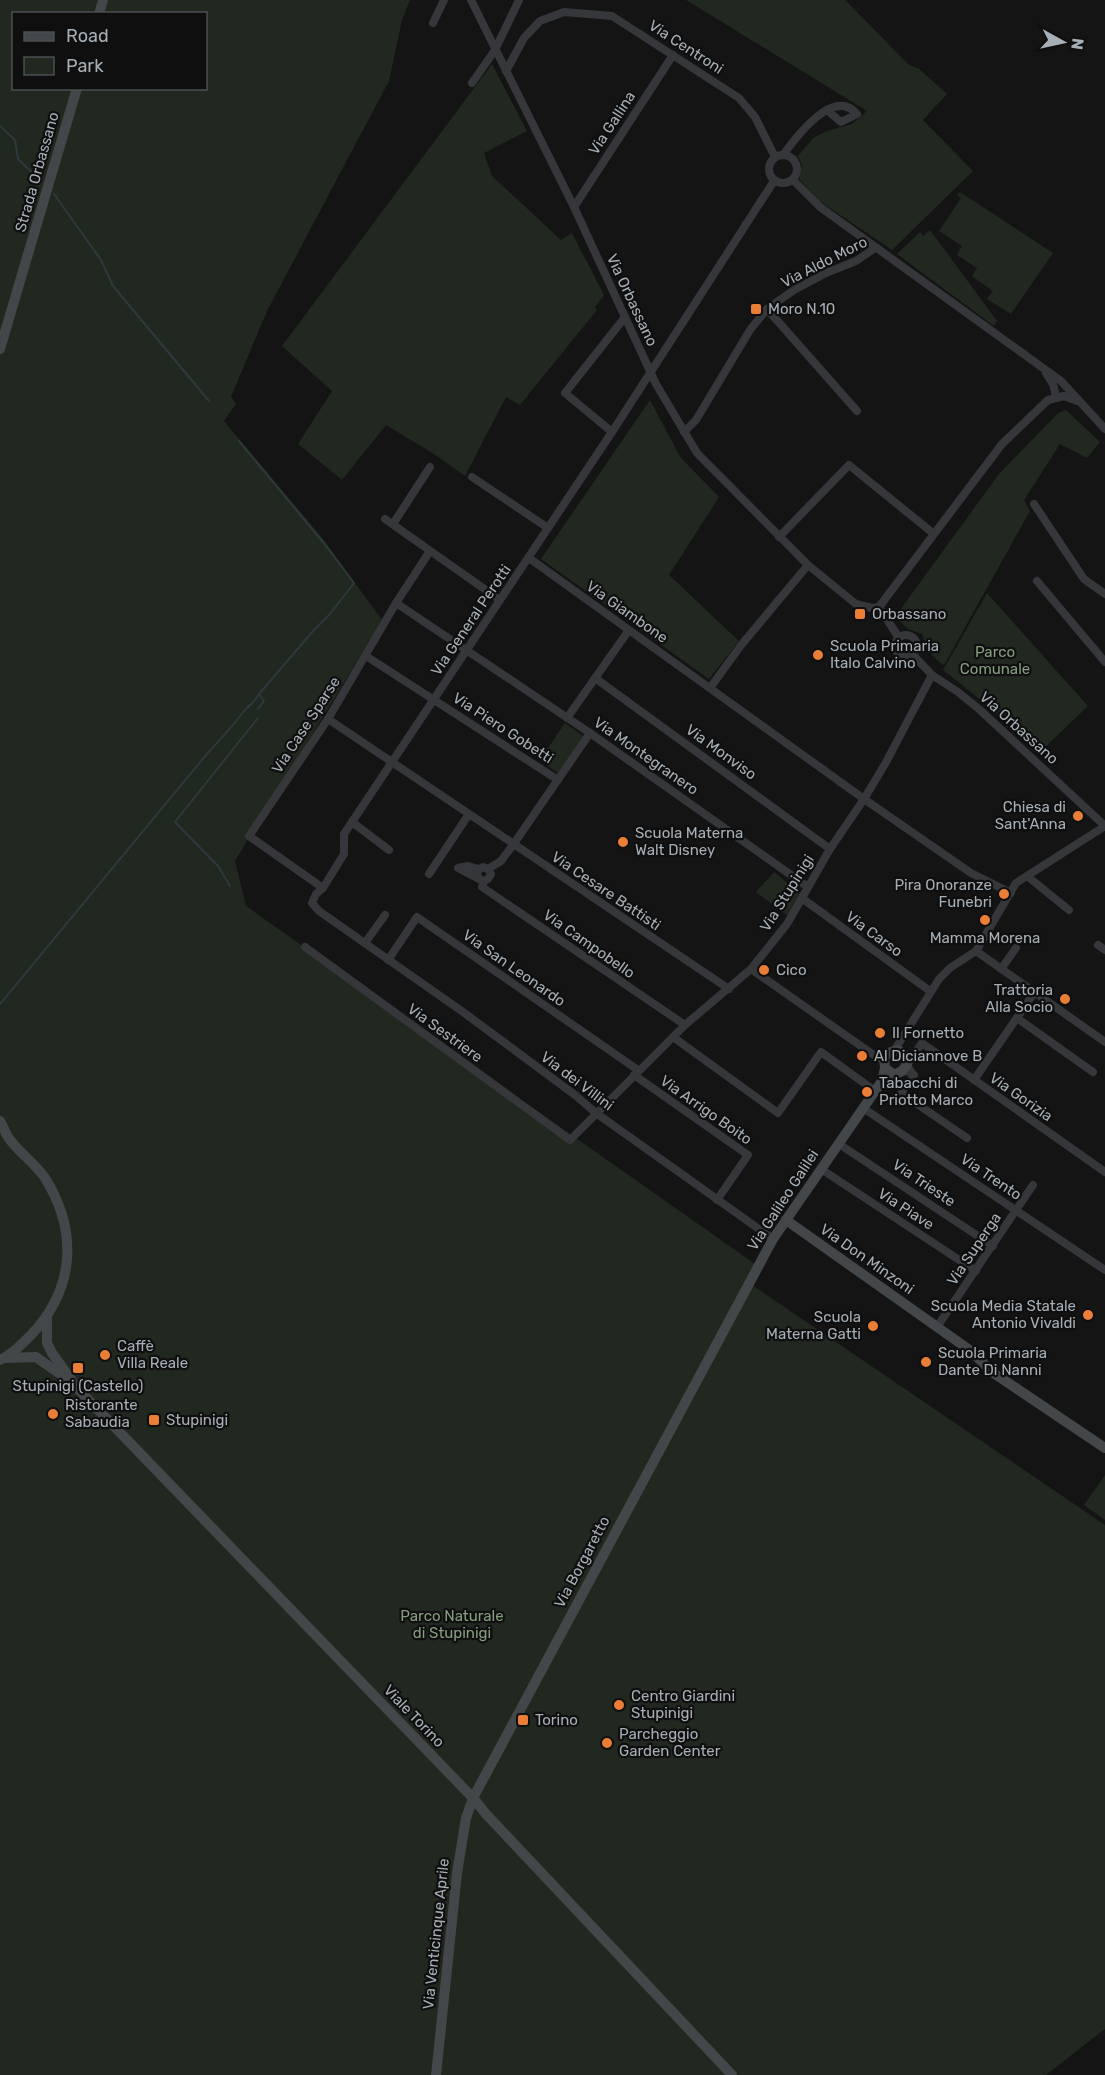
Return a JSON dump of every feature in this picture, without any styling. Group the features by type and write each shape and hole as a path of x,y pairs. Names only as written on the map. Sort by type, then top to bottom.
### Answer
{"main road":[{"name":"Strada Orbassano","path":"0,349 76,90"},
{"path":"900,1051 905,1055 897,1068 888,1053 900,1051"},
{"name":"Via Galileo Galilei","path":"718,1341 773,1239 878,1086 897,1068"},
{"path":"0,1121 9,1138 44,1176 59,1204 66,1225 68,1244 67,1266 62,1287 47,1318 3,1359"},
{"name":"Via Don Minzoni","path":"786,1220 971,1351 992,1372 1105,1448"},
{"path":"47,1318 47,1343 71,1382"},
{"name":"Via Borgaretto","path":"473,1798 718,1341"},
{"path":"3,1359 36,1357 71,1382"},
{"name":"Viale Torino","path":"71,1382 473,1798 486,1815 732,2075"},
{"name":"Via Venticinque Aprile","path":"435,2075 457,1873 466,1818 473,1798"}],"street":[{"path":"433,23 444,0"},
{"name":"Via Orbassano","path":"471,0 574,207 651,373 697,453 808,566 856,604 872,608 879,607 899,638"},
{"path":"472,82 495,50 519,0"},
{"name":"Via Centroni","path":"506,71 524,38 540,21 564,12 612,16 739,98 755,117 774,157 768,166 768,172 774,181"},
{"name":"Via Gallina","path":"574,207 673,55"},
{"path":"783,155 814,119 828,111"},
{"path":"774,157 783,155 791,157 797,167 793,180 783,184 774,181"},
{"path":"793,180 820,207 875,248"},
{"name":"Via General Perotti","path":"316,894 323,888 344,855 344,834 651,373 774,181"},
{"name":"Via Aldo Moro","path":"684,432 696,420 750,330 767,309 794,290 826,273 856,261 875,248 1061,381 1105,429"},
{"path":"767,309 856,411"},
{"path":"612,432 565,393 625,317"},
{"name":"Via Aldo Moro","path":"1043,370 1053,384 1056,396"},
{"path":"879,607 1002,444 1042,405 1056,396 1071,398 1080,403"},
{"path":"779,537 849,465 934,534"},
{"path":"393,524 430,467"},
{"path":"472,477 548,528"},
{"path":"1035,504 1084,579 1105,594"},
{"path":"385,519 500,600"},
{"name":"Via Case Sparse","path":"323,888 249,836 328,719 396,603 430,551"},
{"name":"Via Giambone","path":"529,558 864,799 971,873 1011,893"},
{"path":"710,688 742,644 808,566"},
{"path":"1036,581 1105,662"},
{"name":"Via Montegranero","path":"396,603 590,733 808,887"},
{"path":"567,718 629,630"},
{"name":"Via Orbassano","path":"908,635 914,639 917,647 912,654 903,656 898,652 896,646 899,638 908,635"},
{"name":"Via Orbassano","path":"912,654 932,675 980,710 1105,826"},
{"name":"Via Piero Gobetti","path":"366,656 558,780"},
{"name":"Via Stupinigi","path":"570,1140 685,1025 751,969 787,924 830,849 864,799 932,675"},
{"name":"Via Monviso","path":"595,678 830,849"},
{"name":"Via Cesare Battisti","path":"328,719 729,989"},
{"path":"485,876 501,861 513,845 590,733"},
{"path":"429,874 469,814"},
{"path":"352,822 389,850"},
{"path":"894,1051 930,991 950,968 976,951 1016,883 1105,826"},
{"name":"Via Campobello","path":"485,876 458,868 468,866 479,869 483,867 485,876 482,887 685,1025"},
{"path":"1026,876 1069,910"},
{"name":"Via dei Villini","path":"316,894 312,903 319,911 773,1239"},
{"name":"Via Carso","path":"802,899 930,991"},
{"path":"365,943 385,915"},
{"name":"Via San Leonardo","path":"388,960 417,917 636,1073"},
{"name":"Via Sestriere","path":"305,947 570,1140"},
{"path":"1001,969 1016,948"},
{"path":"976,951 1105,1042"},
{"path":"751,969 878,1058 914,1075 901,1093 967,1138"},
{"path":"974,1080 1034,993"},
{"path":"1017,1018 1093,1072"},
{"path":"673,1037 778,1113 820,1052 878,1086"},
{"name":"Via Galileo Galilei","path":"897,1068 922,1043"},
{"name":"Via Gorizia","path":"922,1043 1105,1172"},
{"name":"Via Arrigo Boito","path":"636,1073 748,1155 717,1200"},
{"name":"Via Trento","path":"863,1108 1105,1270"},
{"name":"Via Trieste","path":"839,1144 993,1246"},
{"name":"Via Piave","path":"821,1169 976,1270"},
{"name":"Via Superga","path":"937,1327 1034,1185"}],"green space":[{"name":"Parco Naturale di Stupinigi","path":"0,0 410,0 402,20 389,81 267,311 231,397 236,404 224,421 323,539 382,620 235,861 246,906 755,1264 746,1281 1105,1525 1105,2029 1046,2075 0,2075"},
{"path":"686,0 845,0 909,65 918,68 947,94 923,120 973,171 892,250 818,200 799,179 802,165 798,156 813,138 827,131 852,124 867,111"},
{"path":"492,64 527,131 484,153 492,176 561,240 572,233 604,295 595,307 597,310 520,405 506,397 465,476 386,425 342,480 298,444 332,391 282,346"},
{"path":"960,192 1053,253 1011,314 987,299 993,291 972,276 977,268 957,255 962,246 939,231 961,198 957,195"},
{"path":"930,230 997,321 994,326 897,254 920,232 923,236"},
{"path":"650,400 681,458 719,497 669,575 739,641 709,679 541,559"},
{"path":"1066,410 1100,442 1087,458 1060,444 1024,500 1030,511 944,665 930,652 922,634 908,629 895,617 999,474 1058,413"},
{"name":"Parco Comunale","path":"987,593 1088,706 1039,753 987,705 943,670"},
{"path":"565,723 583,736 558,773 540,760"},
{"path":"774,872 801,894 787,915 756,892"},
{"path":"1105,1475 1105,1520 1084,1505"}],"waterway":[{"path":"0,126 15,140 18,159 38,178"},
{"path":"54,194 101,260 113,286 209,401"},
{"path":"0,1004 206,755 329,615 354,583 239,441"},
{"path":"258,709 264,701 259,694"},
{"path":"230,886 218,866 175,822 258,718"}],"place":[{"name":"Moro N.10","path":"756,309"},
{"name":"Orbassano","path":"860,614"},
{"name":"Scuola Primaria Italo Calvino","path":"818,655"},
{"name":"Chiesa di Sant'Anna","path":"1078,816"},
{"name":"Scuola Materna Walt Disney","path":"623,842"},
{"name":"Pira Onoranze Funebri","path":"1004,894"},
{"name":"Mamma Morena","path":"985,920"},
{"name":"Cico","path":"764,970"},
{"name":"Trattoria Alla Socio","path":"1065,999"},
{"name":"Il Fornetto","path":"880,1033"},
{"name":"Al Diciannove B","path":"862,1056"},
{"name":"Tabacchi di Priotto Marco","path":"867,1092"},
{"name":"Scuola Media Statale Antonio Vivaldi","path":"1088,1315"},
{"name":"Scuola Materna Gatti","path":"873,1326"},
{"name":"Caffè Villa Reale","path":"105,1355"},
{"name":"Scuola Primaria Dante Di Nanni","path":"926,1362"},
{"name":"Stupinigi (Castello)","path":"78,1368"},
{"name":"Ristorante Sabaudia","path":"53,1414"},
{"name":"Stupinigi","path":"154,1420"},
{"name":"Centro Giardini Stupinigi","path":"619,1705"},
{"name":"Torino","path":"523,1720"},
{"name":"Parcheggio Garden Center","path":"607,1743"}]}
